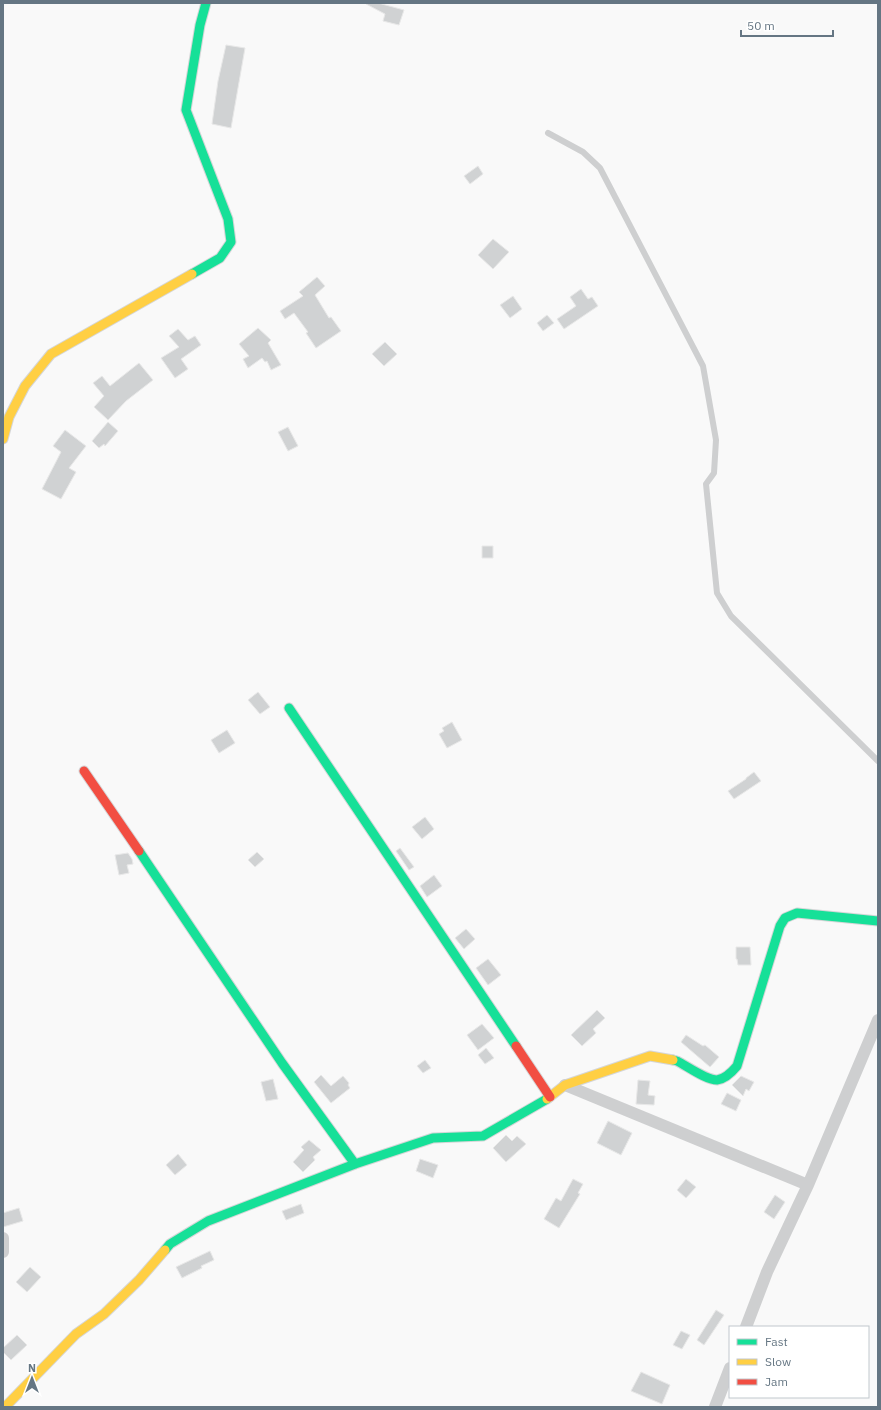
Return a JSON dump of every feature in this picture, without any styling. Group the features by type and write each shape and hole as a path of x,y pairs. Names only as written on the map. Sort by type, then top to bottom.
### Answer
{"street":[{"path":"3,439 9,417 25,386 51,354 220,258 232,242 228,219 186,110 200,25 206,3"},
{"path":"289,708 550,1097"},
{"path":"84,771 282,1063 355,1164"},
{"path":"6,1407 76,1334 104,1314 139,1280 170,1244 208,1222 355,1164 433,1138 483,1136 550,1097 565,1085 650,1056 677,1061 710,1079 718,1080 725,1077 737,1066 780,926 785,918 797,913 878,921"},
{"path":"746,1326 767,1272 808,1185 878,1020"},
{"path":"565,1085 808,1185"},
{"path":"3,1238 3,1252"},
{"path":"715,1407 729,1371"}],"lane":[{"path":"548,133 583,152 600,168 703,366 716,440 714,473 706,484 717,593 731,616 878,761"}],"building":[{"path":"378,3 404,10 399,25 383,21 385,14 366,4"},
{"path":"226,45 245,48 231,128 212,124 218,81"},
{"path":"478,166 483,174 470,184 464,176"},
{"path":"493,239 509,252 493,269 478,255"},
{"path":"317,277 325,286 315,295 329,318 331,317 341,331 316,348 306,333 308,332 294,313 285,319 280,311 303,296 299,292"},
{"path":"581,289 588,299 592,297 598,306 564,329 557,319 576,306 570,297"},
{"path":"513,296 522,309 510,318 500,305"},
{"path":"547,315 554,323 543,331 537,323"},
{"path":"258,328 271,340 268,343 281,365 271,370 267,361 265,362 262,358 248,368 243,359 249,356 239,344"},
{"path":"178,329 188,340 195,336 201,345 181,359 188,369 175,378 161,358 179,347 169,336"},
{"path":"385,342 397,354 384,366 372,354"},
{"path":"139,363 153,380 126,401 108,420 94,407 104,396 93,383 102,376 110,386"},
{"path":"108,422 118,431 105,446 104,444 99,448 92,441"},
{"path":"288,427 298,446 288,451 278,432"},
{"path":"65,430 86,446 69,468 76,472 61,499 42,489 61,452 53,446"},
{"path":"482,546 493,546 493,558 482,558"},
{"path":"258,692 270,707 260,714 248,700"},
{"path":"452,722 462,740 447,748 439,734 444,731 442,728"},
{"path":"227,730 235,743 219,753 211,740"},
{"path":"754,772 761,781 734,799 728,791"},
{"path":"425,817 434,829 422,839 412,827"},
{"path":"400,848 414,867 409,870 396,851"},
{"path":"257,852 264,859 255,867 248,860"},
{"path":"128,853 133,864 127,865 129,873 119,875 115,855"},
{"path":"434,875 442,886 427,897 420,886"},
{"path":"466,929 475,939 464,949 455,938"},
{"path":"736,947 750,947 751,965 738,965 736,959"},
{"path":"488,959 501,975 488,985 476,968"},
{"path":"597,1010 605,1018 593,1029 596,1033 582,1046 571,1035"},
{"path":"482,1024 494,1038 478,1050 467,1035"},
{"path":"686,1035 703,1046 705,1045 719,1057 710,1067 681,1042"},
{"path":"486,1048 494,1058 485,1064 478,1055"},
{"path":"425,1060 431,1068 423,1073 417,1066"},
{"path":"321,1075 331,1086 343,1076 349,1083 348,1085 350,1088 331,1103 314,1082"},
{"path":"741,1076 754,1082 749,1091 746,1089 743,1096 732,1085"},
{"path":"273,1079 278,1099 266,1101 261,1082"},
{"path":"638,1080 650,1081 648,1095 655,1096 654,1105 636,1104"},
{"path":"727,1093 741,1100 736,1111 721,1104"},
{"path":"608,1121 632,1133 621,1155 597,1143"},
{"path":"506,1135 512,1141 517,1136 526,1144 506,1162 493,1148"},
{"path":"309,1140 321,1150 313,1157 315,1160 303,1172 293,1162 304,1150 301,1147"},
{"path":"178,1154 187,1165 175,1175 166,1165"},
{"path":"420,1159 438,1165 433,1178 416,1171"},
{"path":"573,1179 583,1184 578,1193 580,1194 559,1228 544,1219 556,1198 561,1201"},
{"path":"686,1179 696,1187 686,1198 677,1190"},
{"path":"775,1195 785,1202 774,1219 764,1212"},
{"path":"301,1204 304,1213 286,1220 282,1211"},
{"path":"19,1208 23,1221 3,1227 3,1213"},
{"path":"210,1251 214,1260 182,1278 176,1267"},
{"path":"30,1267 41,1277 27,1292 16,1282"},
{"path":"716,1310 724,1315 704,1345 697,1340"},
{"path":"681,1331 690,1335 682,1349 673,1345"},
{"path":"17,1335 27,1345 11,1360 3,1352 3,1348"},
{"path":"641,1372 670,1385 662,1404 631,1391"}],"traffic: fast":[{"path":"192,274 220,258 231,242 228,219 186,110 200,25 206,3"},
{"path":"289,708 516,1046"},
{"path":"139,851 282,1063 355,1164"},
{"path":"673,1060 702,1075 717,1080 726,1077 737,1066 780,926 785,918 797,913 878,921"},
{"path":"165,1250 170,1244 208,1221 355,1164 433,1138 483,1136 547,1099"}],"traffic: slow":[{"path":"3,439 9,417 25,386 51,354 192,274"},
{"path":"547,1099 565,1085 650,1056 673,1060"},
{"path":"5,1407 76,1334 104,1314 139,1280 165,1250"}],"traffic: jam":[{"path":"84,771 139,851"},
{"path":"516,1046 550,1097"}]}
